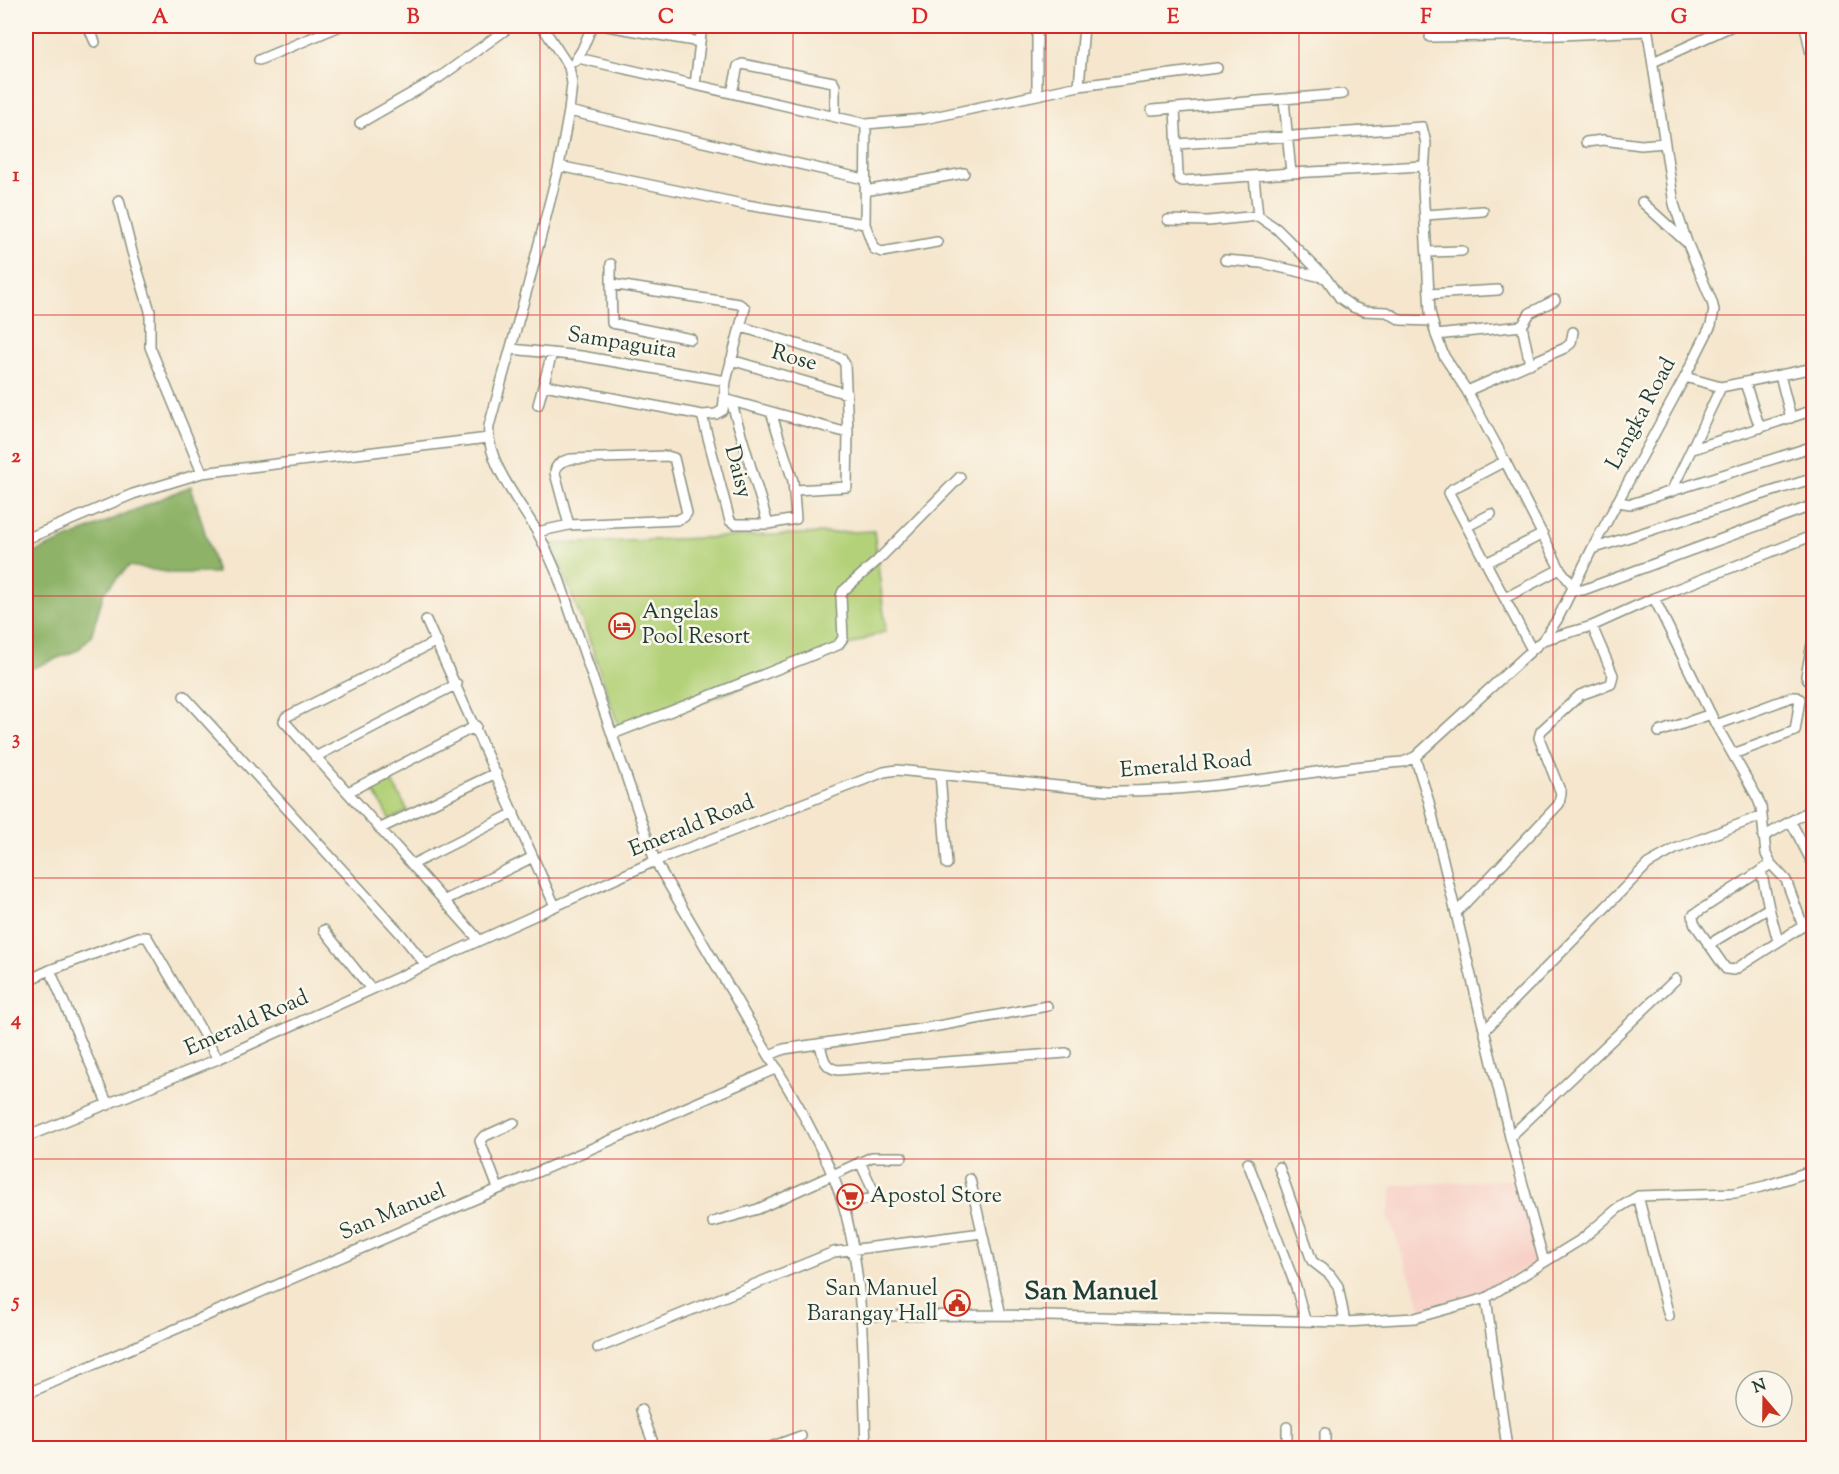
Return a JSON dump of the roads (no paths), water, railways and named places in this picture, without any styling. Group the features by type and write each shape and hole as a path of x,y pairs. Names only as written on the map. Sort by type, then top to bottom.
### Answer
{"street":[{"path":"88,26 95,42"},
{"path":"259,60 340,26"},
{"path":"360,123 440,77 512,26"},
{"path":"542,26 569,67 572,83 569,111 559,166 489,426 488,438 501,472 537,532 562,585 655,861 770,1055 814,1135 843,1203 853,1249 860,1316 866,1449"},
{"path":"569,67 578,58 592,26"},
{"path":"607,26 700,42"},
{"path":"695,85 702,26"},
{"path":"1037,26 1038,95"},
{"path":"1079,86 1084,26"},
{"path":"1653,62 1732,26"},
{"path":"1805,26 1814,68"},
{"path":"1430,37 1561,35 1647,28"},
{"name":"Langka Road","path":"1415,757 1544,640 1553,627 1711,325 1714,310 1674,204 1647,28"},
{"path":"578,58 866,124 924,119 1079,86 1217,68"},
{"path":"732,93 738,66 742,64 833,82 835,117"},
{"path":"1152,110 1343,94"},
{"path":"1284,100 1291,173"},
{"path":"1175,108 1180,180 1185,182 1291,173 1423,166"},
{"path":"569,111 864,179"},
{"path":"866,124 865,224 871,244 877,251 937,242"},
{"path":"1177,144 1287,138 1419,126 1424,129 1426,143 1423,166 1429,294 1436,335 1444,356 1467,391 1560,568 1573,588 1583,590 1812,506 1814,518"},
{"path":"1586,142 1603,140 1641,146 1665,143"},
{"path":"559,166 747,204 865,224"},
{"path":"865,191 964,173"},
{"path":"1254,177 1258,216"},
{"path":"119,200 150,311 149,338 152,353 202,473"},
{"path":"1642,202 1687,242"},
{"path":"1425,215 1483,211"},
{"path":"1168,220 1208,221 1258,216 1277,229 1326,278 1340,298 1358,309 1387,312 1401,320 1432,321"},
{"path":"1427,252 1462,251"},
{"path":"1225,260 1261,263 1326,278"},
{"path":"611,264 612,323 691,339"},
{"path":"611,284 739,304 745,308 742,327 726,381 728,400 768,524"},
{"path":"1429,294 1498,290"},
{"path":"1530,364 1522,326 1530,313 1555,300"},
{"path":"1436,335 1522,326"},
{"path":"742,327 841,358 845,364 848,487 795,490"},
{"path":"1467,391 1568,346 1572,339 1572,332"},
{"name":"Sampaguita","path":"511,349 552,353 726,381"},
{"path":"538,405 552,353"},
{"name":"Rose","path":"731,360 846,394"},
{"path":"1685,377 1721,387 1813,368"},
{"path":"1780,375 1791,418"},
{"path":"1745,383 1760,428"},
{"path":"543,385 702,415 722,412 728,400"},
{"path":"1671,492 1721,387"},
{"path":"728,400 848,433"},
{"path":"1693,449 1814,410"},
{"name":"Daisy","path":"702,415 730,521 735,524 768,524 796,519 795,490 771,412"},
{"path":"26,539 133,495 202,473 488,438"},
{"path":"1617,502 1628,505 1814,446"},
{"path":"537,532 569,525 677,520 684,517 687,513 674,458 667,456 571,459 560,463 556,466 555,473 569,525"},
{"path":"1505,461 1449,491 1449,495 1468,526 1532,650"},
{"path":"613,734 838,645 843,638 841,596 843,591 877,561 960,477"},
{"path":"1592,549 1814,478"},
{"path":"1468,526 1491,514"},
{"path":"1486,563 1543,534"},
{"path":"1544,640 1592,626 1654,598 1814,535"},
{"path":"1504,598 1560,568"},
{"path":"1654,598 1716,725 1760,802 1766,855 1786,880 1803,926"},
{"path":"426,620 476,726 555,906"},
{"path":"1455,913 1559,804 1561,793 1539,738 1541,731 1580,695 1611,684 1613,675 1592,626"},
{"path":"1814,633 1806,676 1808,680 1814,680"},
{"path":"437,640 285,718 285,722 479,940"},
{"path":"315,757 457,684"},
{"path":"184,696 400,933 425,964"},
{"path":"1716,725 1792,697 1800,699 1795,730 1733,754"},
{"path":"1659,732 1711,714"},
{"path":"348,792 476,726"},
{"path":"1415,757 1429,802 1510,1137 1544,1262"},
{"name":"Emerald Road","path":"26,1137 218,1059 655,861 884,772 897,770 1087,789 1142,791 1403,762 1415,757"},
{"path":"381,828 496,773"},
{"path":"939,774 947,864"},
{"path":"1763,837 1814,808"},
{"path":"413,864 514,813"},
{"path":"1484,1031 1648,864 1675,849 1761,816"},
{"path":"1791,822 1814,866"},
{"path":"445,900 533,856"},
{"path":"1771,864 1693,915 1694,923 1726,969 1730,971 1814,919"},
{"path":"1761,870 1778,941"},
{"path":"1708,945 1769,908"},
{"path":"324,930 371,989"},
{"path":"26,981 50,970 147,937 218,1059"},
{"path":"50,970 108,1105"},
{"path":"1510,1137 1676,979"},
{"path":"770,1055 783,1049 927,1028 1047,1006"},
{"path":"820,1044 826,1064 838,1070 1066,1053"},
{"name":"San Manuel","path":"26,1391 777,1068"},
{"path":"498,1188 480,1141 483,1137 514,1123"},
{"path":"713,1222 758,1209 860,1162 878,1156 902,1157"},
{"path":"843,1203 870,1199 874,1196 860,1162"},
{"path":"1248,1163 1296,1287 1305,1320"},
{"path":"1279,1167 1312,1261 1330,1275 1338,1286 1345,1322"},
{"path":"860,1316 1001,1315 1345,1322 1415,1318 1486,1298 1582,1239 1617,1209 1638,1196 1735,1193 1814,1170"},
{"path":"970,1179 1001,1315"},
{"path":"1638,1196 1669,1316"},
{"path":"598,1348 825,1256 853,1249 982,1233"},
{"path":"1486,1298 1507,1449"},
{"path":"640,1410 655,1449"},
{"path":"1287,1427 1287,1449"},
{"path":"1325,1433 1325,1449"},
{"path":"768,1449 801,1436"}],"place":[{"name":"Angelas Pool Resort","path":"622,626"},
{"name":"Apostol Store","path":"850,1197"},
{"name":"San Manuel Barangay Hall","path":"957,1303"}],"district":[{"name":"San Manuel","path":"1091,1292"}]}
